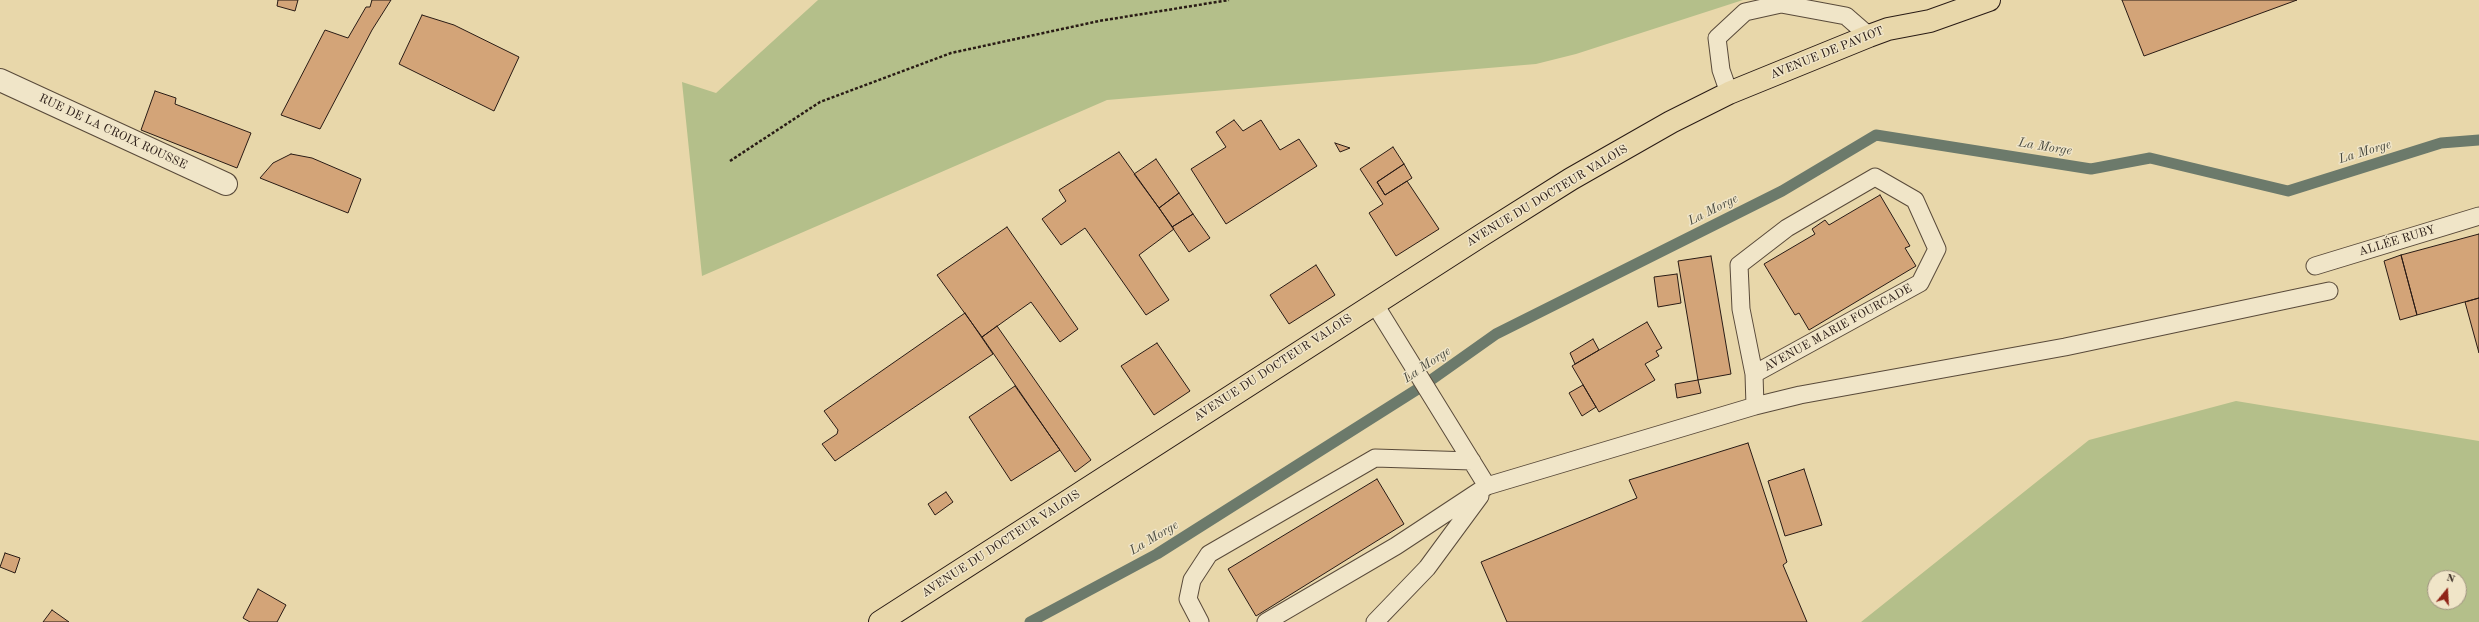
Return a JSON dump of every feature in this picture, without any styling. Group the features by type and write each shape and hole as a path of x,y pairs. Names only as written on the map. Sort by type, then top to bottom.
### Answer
{"main road":[{"name":"AVENUE DE PAVIOT","path":"1671,122 1729,93 1869,36 1888,29 1930,21 1990,0"},
{"name":"AVENUE DU DOCTEUR VALOIS","path":"880,622 1374,303 1571,179 1671,122"}],"street":[{"name":"RUE DE LA CROIX ROUSSE","path":"0,80 226,184"}],"lane":[{"path":"1729,93 1721,70 1717,38 1745,12 1781,4 1846,16 1869,36"},
{"name":"AVENUE MARIE FOURCADE","path":"1754,374 1920,283 1937,249 1915,200 1875,177 1787,228 1739,265 1741,309 1754,374 1755,406"},
{"name":"ALLÉE RUBY","path":"2315,266 2479,216"},
{"path":"1266,622 1396,546 1488,486 1755,406 1800,395 2065,347 2329,291"},
{"path":"1374,303 1488,486"},
{"path":"1200,622 1188,599 1192,580 1210,554 1216,550 1374,458 1472,461"},
{"path":"1375,622 1427,568 1488,486"}],"path":[{"path":"730,161 820,102 951,53 1099,21 1229,0"}],"green space":[{"path":"818,0 1743,0 1576,54 1536,64 1107,100 702,276 682,82 716,93"},
{"path":"2236,401 2479,441 2479,622 1861,622 2089,440"}],"building":[{"path":"278,0 298,0 295,11 277,6"},
{"path":"372,0 391,0 372,30 320,129 281,115 325,30 348,38 366,7 370,7"},
{"path":"2122,0 2297,0 2144,56"},
{"path":"422,15 454,25 519,57 494,111 399,64"},
{"path":"155,91 176,98 175,104 251,133 237,168 141,130"},
{"path":"1234,120 1243,131 1261,120 1280,150 1299,139 1317,166 1226,224 1191,169 1226,147 1216,132"},
{"path":"1335,143 1350,148 1340,152"},
{"path":"1393,147 1404,164 1377,182 1385,195 1407,181 1439,229 1396,256 1369,213 1383,204 1360,169"},
{"path":"1119,152 1174,229 1139,255 1169,300 1146,315 1085,228 1061,245 1042,219 1066,201 1059,190"},
{"path":"291,154 312,158 361,179 348,213 260,178 273,163"},
{"path":"1156,159 1179,193 1159,208 1134,174"},
{"path":"1404,164 1412,178 1385,195 1377,182"},
{"path":"1179,193 1193,214 1172,227 1159,208"},
{"path":"1880,195 1910,246 1905,248 1916,266 1809,330 1799,313 1795,315 1764,264 1815,234 1812,229 1825,220 1829,225"},
{"path":"1193,214 1210,238 1189,252 1172,227"},
{"path":"1007,227 1078,329 1060,342 1031,302 982,337 937,275"},
{"path":"2479,234 2479,298 2417,315 2401,255"},
{"path":"2401,255 2417,315 2400,320 2384,261"},
{"path":"1711,256 1731,374 1698,380 1678,261"},
{"path":"1316,265 1335,295 1289,324 1270,295"},
{"path":"1677,274 1681,303 1658,307 1654,277"},
{"path":"2479,298 2479,353 2465,302"},
{"path":"965,313 993,354 835,461 822,444 837,434 838,430 824,411"},
{"path":"1647,322 1662,348 1656,351 1659,356 1645,364 1655,380 1599,412 1572,366"},
{"path":"997,326 1091,460 1075,472 982,337"},
{"path":"1593,339 1599,350 1575,364 1570,353"},
{"path":"1157,343 1190,391 1154,415 1121,366"},
{"path":"1698,380 1701,393 1677,398 1675,384"},
{"path":"1583,385 1596,407 1582,416 1569,393"},
{"path":"1015,386 1060,450 1011,481 969,417"},
{"path":"1748,443 1787,562 1783,565 1807,622 1507,622 1481,562 1637,498 1629,480"},
{"path":"1804,469 1822,525 1785,536 1768,481"},
{"path":"1377,479 1404,524 1256,616 1228,569"},
{"path":"946,492 953,502 935,515 928,504"},
{"path":"5,553 20,558 15,573 0,567"},
{"path":"258,589 286,605 277,622 250,622 243,618"},
{"path":"52,610 69,622 43,622"}],"waterway":[{"name":"La Morge","path":"1030,622 1157,554 1424,385 1496,334 1782,191 1876,135 2091,169 2150,158 2288,191 2441,143 2479,140"}]}
